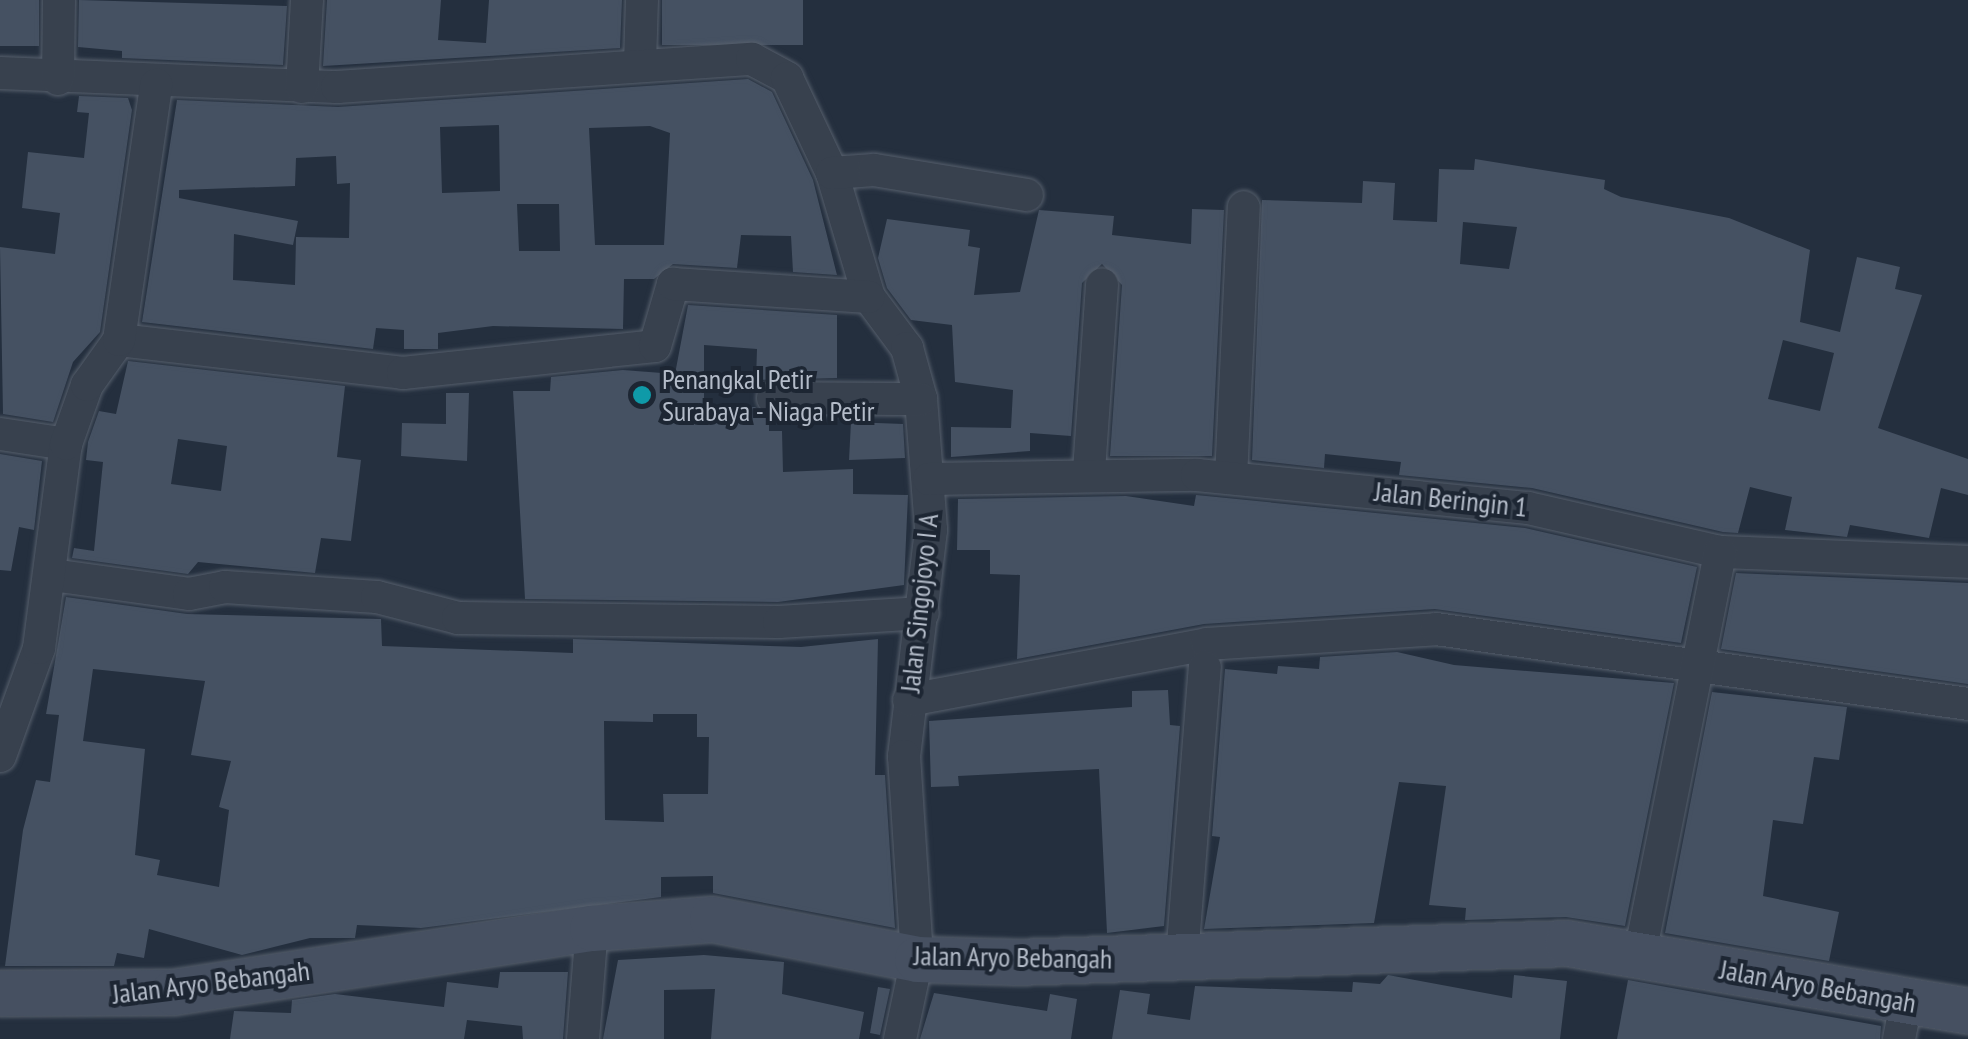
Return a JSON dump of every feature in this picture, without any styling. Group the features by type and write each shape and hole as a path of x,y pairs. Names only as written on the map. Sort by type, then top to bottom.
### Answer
{"street":[{"path":"58,79 59,0"},
{"path":"302,87 307,0"},
{"path":"0,73 156,85 302,87 640,63 642,0"},
{"name":"Jalan Singojoyo I A","path":"640,63 752,59 787,78 832,173 869,298 907,348 922,399 928,479 923,612 904,756 918,959 900,1039"},
{"path":"0,756 20,714 52,575 66,444 88,386 119,340 156,85"},
{"path":"832,173 874,170 1027,195"},
{"path":"1231,478 1244,207"},
{"path":"119,340 418,372 655,346 679,284 869,298"},
{"path":"1089,471 1102,284"},
{"path":"772,398 922,399"},
{"path":"0,434 66,444"},
{"name":"Jalan Beringin 1","path":"928,479 1089,471 1231,478 1582,516 1720,552 1968,562"},
{"path":"1640,954 1720,552"},
{"path":"52,575 189,594 225,586 377,597 458,618 760,622 923,612"},
{"path":"909,700 1315,633 1476,630 1968,704"},
{"path":"1182,957 1205,667"},
{"name":"Jalan Aryo Bebangah","path":"0,992 173,992 592,928 712,919 918,959 1182,957 1523,942 1640,954 1903,1020 1968,1011"},
{"path":"582,1039 592,928"}],"building":[{"path":"0,0 39,0 39,46 0,46"},
{"path":"79,0 287,6 283,65 122,58 122,51 78,47"},
{"path":"327,0 441,0 438,40 486,43 489,0 622,0 620,48 323,66"},
{"path":"662,0 803,0 803,45 662,45"},
{"path":"748,79 772,92 813,180 837,275 793,272 791,236 741,235 737,268 673,264 654,279 624,279 623,329 493,326 438,333 438,349 404,349 404,330 376,328 373,349 142,322 177,100 338,107","holes":["499,125 500,191 442,193 440,127","650,126 670,133 664,245 595,245 589,128","336,156 337,184 350,183 349,238 296,237 295,285 233,280 234,234 293,245 298,221 179,198 179,190 295,186 296,158","517,204 559,204 560,251 519,251"]},
{"path":"79,96 128,98 132,110 100,332 73,362 53,422 3,414 0,247 55,254 60,213 22,208 28,152 84,158 89,113 77,112"},
{"path":"1475,159 1605,180 1604,189 1621,197 1729,218 1810,250 1800,322 1840,332 1857,257 1900,267 1895,289 1922,295 1878,428 1968,459 1968,495 1941,488 1929,538 1850,525 1847,537 1785,530 1792,497 1750,487 1738,533 1532,488 1399,475 1401,462 1325,454 1324,468 1252,460 1262,200 1362,203 1363,181 1395,183 1393,220 1437,222 1439,169 1474,170","holes":["1463,222 1517,227 1509,269 1460,264","1783,340 1834,353 1820,411 1768,399"]},
{"path":"1192,209 1224,210 1212,456 1110,456 1122,285 1102,264 1082,283 1071,436 1030,433 1030,451 951,457 951,427 1011,428 1013,390 955,382 952,325 911,320 887,288 878,258 887,219 970,230 968,246 980,248 974,295 1020,292 1039,210 1114,216 1112,235 1191,244"},
{"path":"688,305 837,315 837,378 756,380 757,349 704,345 704,408 755,407 769,417 769,431 782,431 783,472 853,469 853,494 908,495 904,585 778,602 525,599 513,391 550,391 551,377 623,370 675,374"},
{"path":"128,361 345,386 337,457 361,460 351,541 321,538 315,573 198,562 188,574 72,558 74,548 94,551 103,462 86,460 88,442 99,411 116,414","holes":["178,439 227,446 221,491 171,484"]},
{"path":"446,393 469,393 467,461 401,456 402,423 446,424"},
{"path":"851,422 903,424 905,458 849,460"},
{"path":"0,454 42,461 34,530 19,527 11,571 0,570"},
{"path":"1196,495 1525,528 1697,567 1681,643 1435,609 1204,624 1017,659 1020,575 990,574 990,550 957,550 958,499 1126,496 1194,506"},
{"path":"1736,573 1968,583 1968,684 1721,649"},
{"path":"66,597 187,614 381,619 382,646 573,653 573,639 801,647 878,639 875,775 885,775 895,928 713,893 713,876 661,877 661,897 421,928 357,925 355,938 310,938 242,955 149,929 144,958 117,953 114,966 5,966 23,830 36,780 50,782 59,715 46,714","holes":["93,669 205,681 191,755 231,761 219,807 229,810 219,887 157,875 160,860 135,855 145,749 83,741","653,714 697,714 697,737 709,737 708,794 663,794 664,822 605,820 604,721 653,722"]},
{"path":"1397,652 1454,665 1674,683 1625,926 1566,917 1465,920 1466,908 1429,905 1446,786 1399,782 1374,923 1204,929 1220,837 1212,836 1225,669 1277,674 1278,666 1319,669 1320,657"},
{"path":"1168,690 1170,725 1180,726 1164,926 1107,933 1099,769 958,776 959,786 931,787 929,721 1132,707 1132,691"},
{"path":"1712,692 1847,707 1839,760 1814,757 1803,824 1773,820 1763,896 1839,912 1829,961 1665,933"},
{"path":"704,955 784,962 782,994 864,1012 859,1039 711,1039 715,989 664,990 664,1039 603,1039 618,960"},
{"path":"500,972 568,972 563,1039 523,1039 522,1026 467,1020 464,1039 230,1039 234,1011 291,1013 292,1000 335,994 444,1007 447,982 498,988"},
{"path":"1388,975 1512,998 1514,975 1567,981 1560,1039 1112,1039 1120,990 1150,994 1147,1014 1190,1020 1195,986 1352,992 1353,982 1380,984"},
{"path":"1628,980 1881,1026 1880,1039 1617,1039"},
{"path":"878,987 890,989 880,1035 870,1033"},
{"path":"934,993 1047,1011 1050,994 1077,999 1071,1039 920,1039"}],"place":[{"name":"Penangkal Petir Surabaya - Niaga Petir","path":"642,395"}]}
